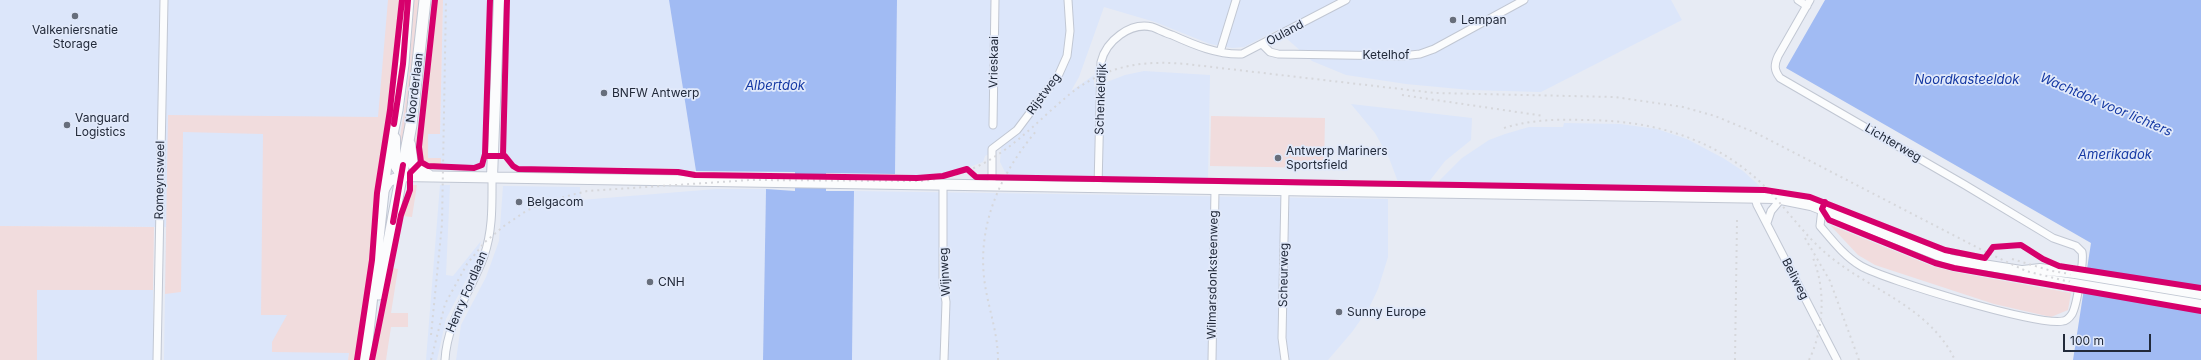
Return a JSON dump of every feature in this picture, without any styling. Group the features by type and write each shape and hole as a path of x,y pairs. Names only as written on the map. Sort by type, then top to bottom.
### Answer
{"main road":[{"name":"Noorderlaan","path":"365,360 383,191 404,64 408,0"},
{"name":"Noorderlaan","path":"367,343 387,259 411,125 425,0"},
{"path":"492,177 499,0"},
{"name":"Noorderlaan","path":"397,110 394,157 397,169 402,176"},
{"path":"411,125 409,150 412,163 418,170 430,176"},
{"path":"383,191 389,181 402,176 430,176 1781,199 1822,209 1940,257 2021,271 2040,278 2201,305"},
{"path":"2021,271 2040,269 2075,273 2201,294"}],"street":[{"name":"Romeynsweel","path":"157,360 164,0"},
{"name":"Vrieskaai","path":"993,125 994,0"},
{"name":"Rijstweg","path":"992,186 992,149 1017,130 1060,74 1067,56 1070,31 1068,0"},
{"path":"1220,52 1236,0"},
{"name":"Ouland","path":"1220,52 1242,54 1346,0"},
{"name":"Ketelhof","path":"1263,44 1270,52 1275,53 1402,56 1420,54 1434,49 1524,0"},
{"path":"1798,0 1809,3"},
{"name":"Lichterweg","path":"1809,3 1775,64 1775,72 1780,78 1965,184 2053,238 2076,246 2082,252 2083,262 2073,313 2064,321 2050,322 1990,309 1873,273 1850,259 1820,226 1822,209"},
{"name":"Schenkeldijk","path":"1098,187 1101,62 1105,51 1115,38 1132,29 1151,27 1194,45 1220,52"},
{"name":"Henry Fordlaan","path":"445,360 450,328 477,273 490,236 492,177"},
{"name":"Wijnweg","path":"943,184 943,284 946,302 944,360"},
{"name":"Wilmarsdonksteenweg","path":"1212,360 1215,190"},
{"name":"Scheurweg","path":"1285,191 1282,338 1285,360"},
{"name":"Beliweg","path":"1755,198 1766,223 1837,360"},
{"path":"1766,223 1771,211 1781,199"}],"shaded area":[{"path":"0,0 396,0 348,360 164,360 166,227 0,226"},
{"path":"388,0 400,0 392,89 379,165 373,240 355,360 348,360 349,353 272,352 272,342 287,315 261,315 263,134 183,132 181,292 165,294 168,115 378,117"},
{"path":"413,0 419,0 416,39 410,97 400,155 397,153 404,115"},
{"path":"432,0 428,62 415,150 413,150 420,116"},
{"path":"437,0 443,0 440,134 428,134 428,158 441,158 441,165 423,163 419,157 429,81"},
{"path":"443,0 489,0 486,129 483,158 477,166 441,165 440,158 428,158 428,134 440,133"},
{"path":"508,0 669,0 696,171 668,168 514,165 503,148 506,117"},
{"path":"897,0 1671,0 1682,20 1541,92 1470,90 1406,84 1346,75 1312,61 1277,30 1244,47 1232,48 1210,44 1155,22 1104,7 1079,77 1071,91 1094,75 1094,87 1125,75 1144,71 1210,75 1208,179 1007,176 1000,162 1001,147 985,156 983,162 959,171 938,176 895,174"},
{"path":"1351,104 1472,118 1471,140 1445,161 1428,183 1398,182 1389,158 1375,133"},
{"path":"1211,116 1325,118 1324,168 1210,166"},
{"path":"1564,123 1620,124 1657,129 1687,139 1723,158 1743,171 1763,189 1438,182 1462,158 1489,140 1529,127 1563,127"},
{"path":"411,185 417,185 412,217 402,216 405,198"},
{"path":"440,185 450,185 446,275 453,276 481,241 476,261 446,319 437,360 426,360"},
{"path":"503,186 580,187 581,200 716,189 766,189 763,360 456,360 461,325 486,277 499,241"},
{"path":"854,191 1388,199 1388,257 1378,289 1369,308 1352,332 1328,360 852,360"},
{"path":"1830,225 1932,266 1955,272 2071,293 2068,310 2051,317 1994,304 1875,265 1858,255"},
{"path":"0,226 154,227 153,290 37,290 37,360 0,360"},
{"path":"393,268 398,269 391,313 408,313 408,327 391,327 386,360 374,360 386,289"},
{"path":"37,290 153,290 153,360 37,360"}],"water":[{"name":"Albertdok","path":"669,0 897,0 895,174 826,173 826,191 854,191 852,360 763,360 766,189 795,191 795,172 696,171"},
{"path":"1825,0 2201,0 2201,360 2073,360 2091,243 1786,68"}],"railway":[{"path":"431,335 442,224 446,0"},
{"path":"431,360 445,304 467,264 485,242 504,226 526,211 548,201 587,191 750,180 920,181 958,174 975,167 1005,150 1064,99 1085,83 1102,74 1114,70 1137,64 1149,63 1186,64 1435,93 1615,97 1683,107 1715,116 1756,133 1986,252 2026,271 2066,281 2201,304"},
{"path":"1402,95 1544,116"},
{"path":"1504,128 1523,123 1552,120 1630,123 1676,133 1719,152 1758,180 1813,241 1833,259 1849,271 1900,302 1931,327 1944,342 1955,360"},
{"path":"998,360 995,331 985,285 983,263 984,242 994,202 1002,183 1012,164 1037,130"},
{"path":"1735,360 1737,220"},
{"path":"1805,238 1830,281 1859,360"},
{"path":"1809,360 1818,335 1822,309 1820,283 1813,258"},
{"path":"2012,259 2052,271 2201,295"}],"cycle path":[{"path":"357,360 372,260 377,193 390,110 402,0"},
{"path":"394,124 403,64 408,0"},
{"path":"435,0 419,147 421,162 428,166 474,168 482,165 485,154 490,0"},
{"path":"503,155 507,0"},
{"path":"485,156 505,156 513,166 518,169 678,172 695,175 917,178 943,176 967,169 976,177 1765,190 1810,197 1945,250 1985,258 1993,247 2021,245 2043,259 2059,266 2201,288"},
{"path":"372,360 401,215 410,190 410,173 421,162"},
{"path":"393,222 403,165"},
{"path":"1825,202 1822,209 1829,220 1935,263 1954,268 2201,311"}],"place":[{"name":"Valkeniersnatie Storage","path":"75,16"},
{"name":"Lempan","path":"1453,20"},
{"name":"BNFW Antwerp","path":"604,93"},
{"name":"Vanguard Logistics","path":"67,125"},
{"name":"Antwerp Mariners Sportsfield","path":"1278,158"},
{"name":"Belgacom","path":"519,202"},
{"name":"CNH","path":"650,282"},
{"name":"Sunny Europe","path":"1339,312"}],"water label":[{"name":"Noordkasteeldok","path":"1967,80"},
{"name":"Wachtdok voor lichters","path":"2106,105"},
{"name":"Amerikadok","path":"2115,155"}]}
